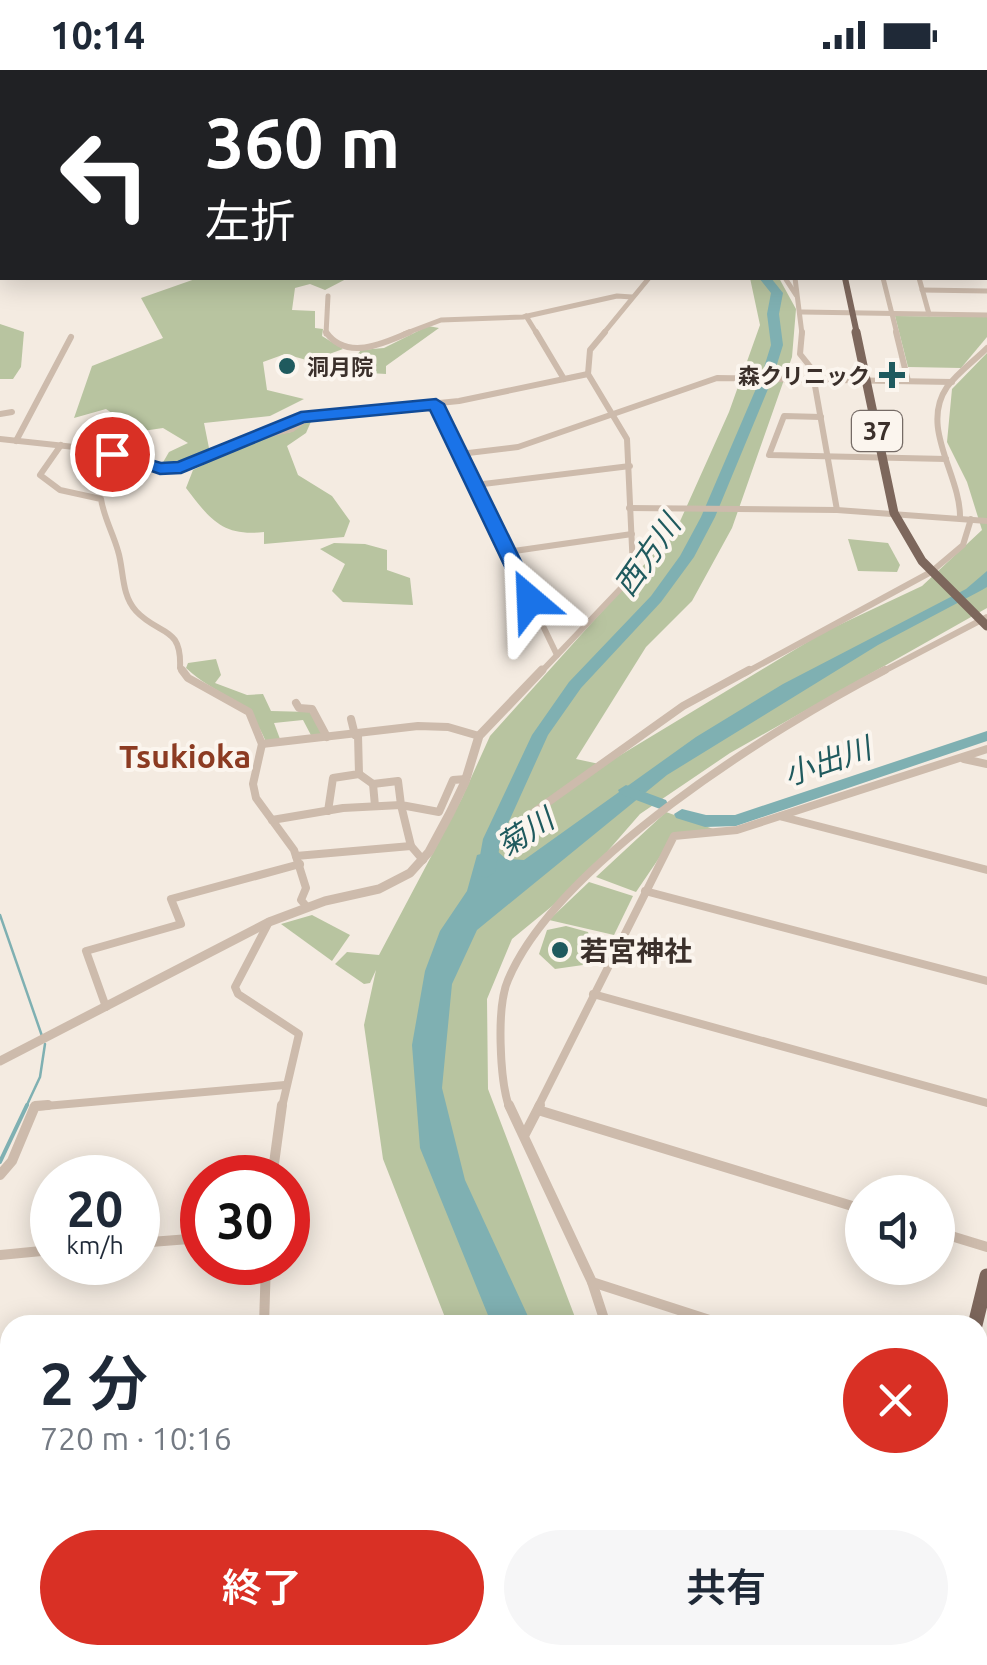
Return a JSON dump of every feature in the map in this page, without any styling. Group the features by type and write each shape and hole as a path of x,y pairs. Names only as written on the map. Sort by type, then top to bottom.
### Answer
{"main road":[{"name":"37","path":"845,280 894,512 904,538 932,573 985,622"},
{"path":"977,1315 987,1276"}],"street":[{"path":"0,1061 268,922 379,889 410,873 423,860 466,779 479,736 629,578 632,534 627,440 588,374 590,350 646,280"},
{"path":"786,280 799,302"},
{"path":"795,280 802,312 800,354 812,369 837,510"},
{"path":"883,280 908,381"},
{"path":"920,280 930,314"},
{"path":"922,290 987,292"},
{"path":"328,296 326,335 348,346 396,342 428,323 442,320 526,316 617,296 632,297"},
{"path":"802,312 987,316"},
{"path":"526,316 564,379"},
{"path":"16,440 70,337"},
{"path":"960,518 959,487 939,438 938,414 943,393 987,348"},
{"path":"0,439 61,445 173,468 310,416 436,404 588,374"},
{"path":"460,454 518,447 709,380 952,382"},
{"path":"436,404 557,656"},
{"path":"0,414 12,412"},
{"path":"821,417 784,416 769,455 946,459"},
{"path":"61,445 43,467 43,482 101,499 104,519 119,553 121,577 135,610 173,636 181,647 180,668 188,678 249,712 262,744 253,784 256,798 298,860 306,888 301,900 308,907"},
{"path":"475,485 630,466"},
{"path":"630,508 894,512 987,521"},
{"path":"530,815 683,706 932,573 963,545 974,520"},
{"path":"507,552 632,534"},
{"path":"603,1315 592,1282 525,1134 516,1126 503,1089 503,1001 508,980 550,912 650,822 752,747 850,688 985,622"},
{"path":"296,703 312,709 327,737"},
{"path":"351,719 357,735 359,774"},
{"path":"262,744 357,735 410,724 458,728 479,736"},
{"path":"525,1134 674,836 736,830 784,817 987,749"},
{"path":"960,758 987,764"},
{"path":"328,811 333,778 359,774 373,784 398,782 410,846 423,860"},
{"path":"272,820 374,806 402,805 440,812 453,780 466,779"},
{"path":"373,784 374,806"},
{"path":"784,817 987,870"},
{"path":"106,1007 86,951 181,924 171,899 298,860 410,846"},
{"path":"645,891 987,981"},
{"path":"268,922 234,987 238,994 299,1034 286,1085 275,1155"},
{"path":"593,994 987,1103"},
{"path":"0,1175 12,1161 36,1106 286,1085"},
{"path":"538,1110 845,1204"},
{"path":"955,1237 987,1247"},
{"path":"0,1255 30,1252"},
{"path":"592,1282 694,1315"},
{"path":"264,1315 265,1285"}],"green space":[{"path":"192,280 344,280 325,290 310,284 295,288 292,310 315,311 315,328 323,329 322,336 343,349 310,361 285,354 263,362 267,390 304,399 270,416 204,423 210,453 179,465 162,464 169,452 188,443 163,428 116,435 107,425 119,418 106,409 74,418 92,366 163,338 141,298"},
{"path":"750,280 780,280 796,309 792,357 732,528 692,601 646,647 576,759 604,765 824,632 922,586 982,530 967,482 947,442 952,389 987,353 987,608 730,753 640,814 579,884 512,939 487,999 488,1089 574,1315 444,1315 383,1159 364,1025 376,970 370,983 364,984 335,964 347,952 379,955 462,798 490,736 677,528 729,412 760,325"},
{"path":"895,316 987,317 987,337 961,368 908,367"},
{"path":"0,324 24,332 21,367 13,379 0,379"},
{"path":"428,326 439,328 386,366 386,374 353,372 349,365 361,350 384,348"},
{"path":"313,417 306,433 287,446 298,475 332,496 350,521 344,537 264,544 264,532 237,531 218,523 186,488 193,470 254,439 291,432"},
{"path":"848,539 888,543 900,565 897,572 858,571"},
{"path":"334,543 365,544 387,550 387,570 410,578 413,605 343,602 332,591 345,564 320,549"},
{"path":"216,659 221,675 215,683 247,695 263,694 271,711 310,712 327,735 313,739 303,720 274,723 280,739 266,742 241,706 186,668 188,663"},
{"path":"666,812 716,830 674,836 636,892 596,877"},
{"path":"589,882 633,896 614,935 549,920"},
{"path":"312,915 350,935 332,961 281,924"},
{"path":"566,926 588,932 594,951 590,964 555,969 539,954 547,930"}],"water":[{"path":"987,571 987,587 878,645 667,775 477,930 452,984 442,1088 465,1180 527,1315 488,1315 420,1148 412,1045 425,971 440,931 467,891 477,855 496,850 506,859 524,860 696,737 783,684 966,589"}],"waterway":[{"name":"西方川","path":"486,872 492,839 540,735 575,685 656,599 687,557 708,517 777,345 773,314 777,293 767,280"},
{"name":"小出川","path":"682,814 705,821 736,820 987,736"},
{"name":"小出川","path":"626,790 660,804"},
{"path":"0,915 42,1036"},
{"path":"26,1107 40,1077 45,1044"},
{"path":"0,1162 27,1105"}],"place":[{"name":"洞月院","path":"287,366"},
{"name":"森クリニック","path":"892,375"},
{"name":"若宮神社","path":"560,950"}],"district":[{"name":"Tsukioka","path":"185,756"}],"route":[{"path":"112,454 160,469 181,468 301,417 436,404 530,600"}],"water label":[{"name":"菊川","path":"525,832"}]}
